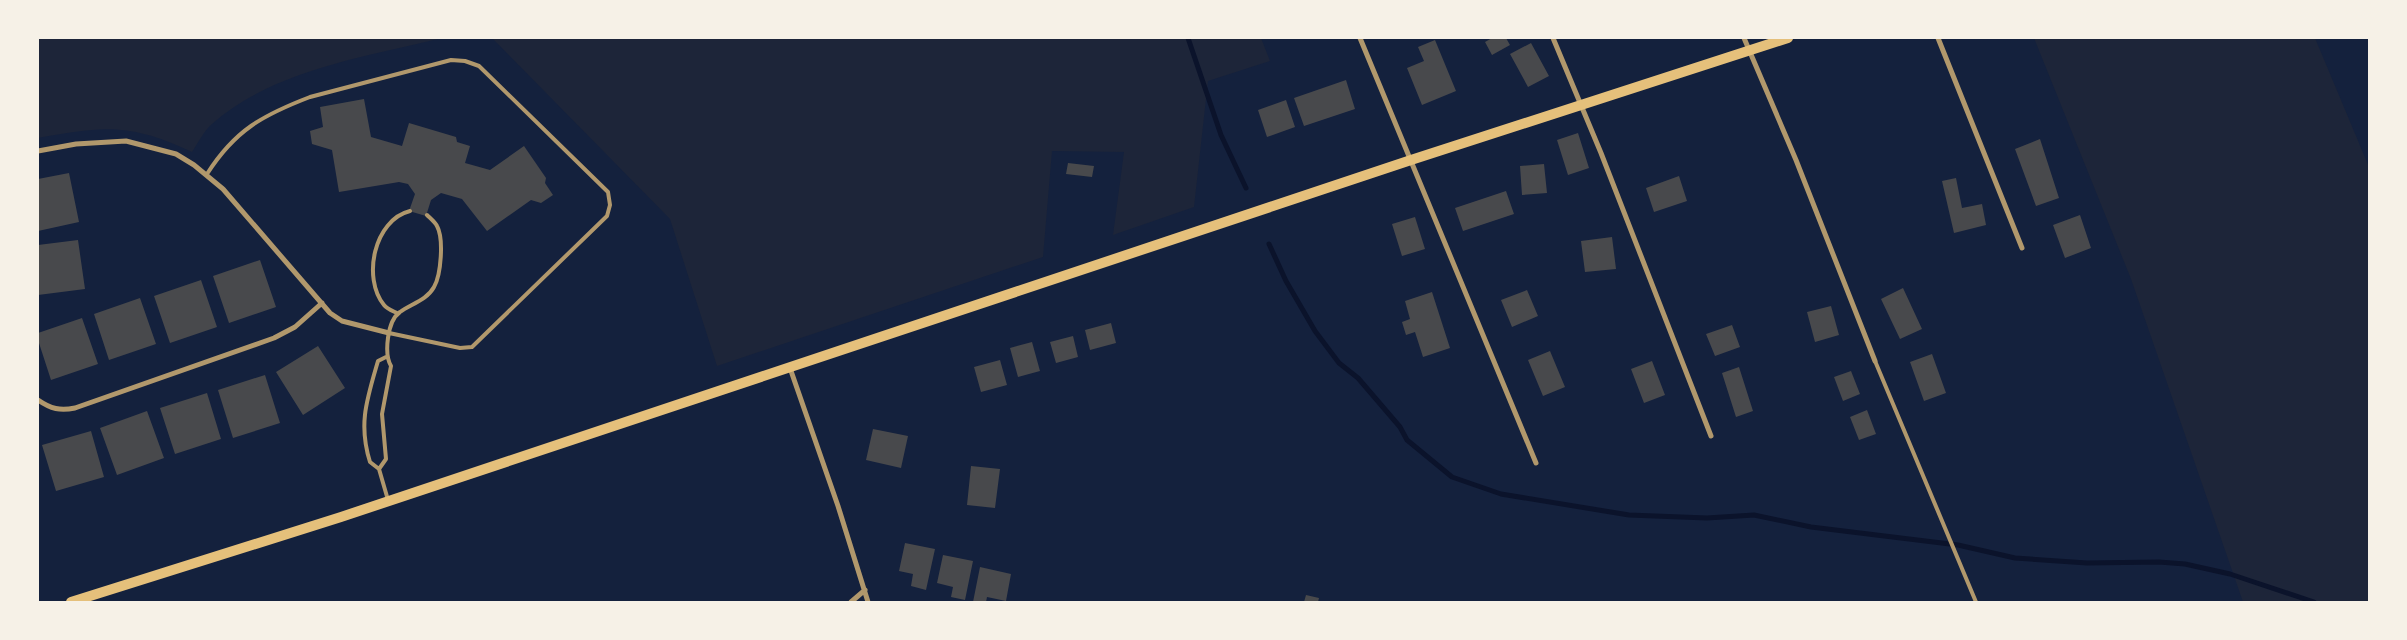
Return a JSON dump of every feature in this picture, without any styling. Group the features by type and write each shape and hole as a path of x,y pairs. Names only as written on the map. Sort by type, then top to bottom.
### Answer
{"main road":[{"path":"72,602 156,578 1411,160 1788,38"}],"street":[{"path":"1360,38 1536,463"},
{"path":"1553,38 1711,436"},
{"path":"1744,38 1875,361"},
{"path":"1938,38 2022,248"},
{"path":"38,150 76,144 126,140 176,154 207,174 230,196 322,303 342,321 389,333"},
{"path":"38,400 48,407 61,411 75,408 274,338 295,327 322,303"},
{"path":"790,368 838,506 868,602"},
{"path":"851,602 865,590"}],"lane":[{"path":"207,174 237,136 256,120 310,97 451,60 465,61 479,66 608,192 610,205 607,216 472,347 460,348 389,333"},
{"path":"397,314 385,306 374,284 374,265 380,236 388,223 399,214 410,211"},
{"path":"379,469 386,459 382,414 391,366 386,357 389,333 397,314 423,298 434,287 441,260 440,236 437,226 427,215"},
{"path":"386,357 378,362 366,402 363,426 370,462 379,469 388,501"},
{"path":"1875,361 1976,602"}],"shaded area":[{"path":"38,38 442,38 351,59 291,78 263,90 236,106 212,124 192,152 151,136 116,130 81,131 38,138"},
{"path":"492,38 1261,38 1270,61 1208,81 1194,207 1113,235 1124,152 1052,151 1043,257 717,366 670,219"},
{"path":"2034,38 2315,38 2369,167 2369,602 2243,602 2131,279"}],"building":[{"path":"1492,38 1506,38 1510,45 1492,55 1485,42"},
{"path":"1435,40 1456,91 1422,105 1407,68 1424,61 1418,47"},
{"path":"1531,43 1549,76 1528,87 1510,54"},
{"path":"1346,80 1355,109 1304,126 1294,98"},
{"path":"364,99 371,137 402,146 409,123 456,137 457,142 470,146 465,163 490,170 524,146 546,178 545,183 553,195 541,203 531,200 487,231 462,199 441,193 431,200 426,216 409,211 415,194 408,184 399,182 339,192 332,150 312,144 310,131 323,127 320,107"},
{"path":"1286,100 1295,127 1267,137 1258,110"},
{"path":"1578,133 1589,168 1568,175 1557,140"},
{"path":"2040,139 2059,198 2036,206 2015,149"},
{"path":"1068,163 1094,166 1092,177 1066,174"},
{"path":"1544,164 1547,193 1522,195 1520,166"},
{"path":"69,173 79,222 38,231 38,179"},
{"path":"1679,176 1687,201 1654,212 1646,188"},
{"path":"1956,178 1962,208 1982,204 1986,225 1954,233 1942,181"},
{"path":"1506,191 1514,214 1463,231 1455,208"},
{"path":"2080,215 2091,248 2065,258 2053,225"},
{"path":"1415,217 1425,249 1402,256 1392,224"},
{"path":"1612,237 1616,269 1585,272 1581,241"},
{"path":"78,240 85,289 38,295 38,245"},
{"path":"260,260 276,307 229,323 213,276"},
{"path":"201,280 217,327 170,343 154,296"},
{"path":"1903,288 1922,329 1900,339 1881,299"},
{"path":"1527,290 1538,316 1512,327 1501,300"},
{"path":"1432,292 1450,348 1423,357 1415,332 1406,335 1402,322 1410,319 1405,301"},
{"path":"140,298 156,344 109,360 94,314"},
{"path":"1831,306 1839,335 1815,342 1807,312"},
{"path":"82,318 98,364 51,380 38,340 38,333"},
{"path":"1111,323 1116,343 1090,350 1085,330"},
{"path":"1732,325 1740,347 1715,356 1706,334"},
{"path":"1073,336 1078,357 1056,363 1050,342"},
{"path":"1032,342 1040,371 1018,377 1010,348"},
{"path":"318,346 345,388 303,415 276,372"},
{"path":"1550,351 1565,387 1543,396 1528,360"},
{"path":"1932,354 1946,393 1924,401 1910,362"},
{"path":"1000,360 1007,385 981,392 974,367"},
{"path":"1652,361 1665,395 1644,403 1631,369"},
{"path":"1739,367 1753,411 1736,417 1722,373"},
{"path":"1851,371 1860,394 1843,401 1834,377"},
{"path":"265,375 280,423 233,438 218,390"},
{"path":"207,393 221,439 175,454 160,408"},
{"path":"1867,410 1876,434 1859,440 1850,417"},
{"path":"147,411 164,458 117,475 100,428"},
{"path":"873,429 908,436 901,468 866,460"},
{"path":"91,431 104,477 56,491 42,445"},
{"path":"971,466 1000,469 995,508 967,505"},
{"path":"905,543 935,549 926,590 911,586 913,574 899,571"},
{"path":"943,555 973,561 965,600 951,597 953,587 937,583"},
{"path":"980,567 1011,574 1006,601 987,597 986,602 973,602"},
{"path":"1306,595 1319,598 1318,602 1304,602"}],"waterway":[{"path":"1188,38 1221,135 1246,188"},
{"path":"1269,244 1286,281 1315,331 1339,363 1358,378 1400,427 1407,440 1452,477 1501,494 1629,515 1707,518 1754,515 1811,527 1958,545 2015,558 2087,563 2159,562 2185,564 2230,574 2314,602"}]}
